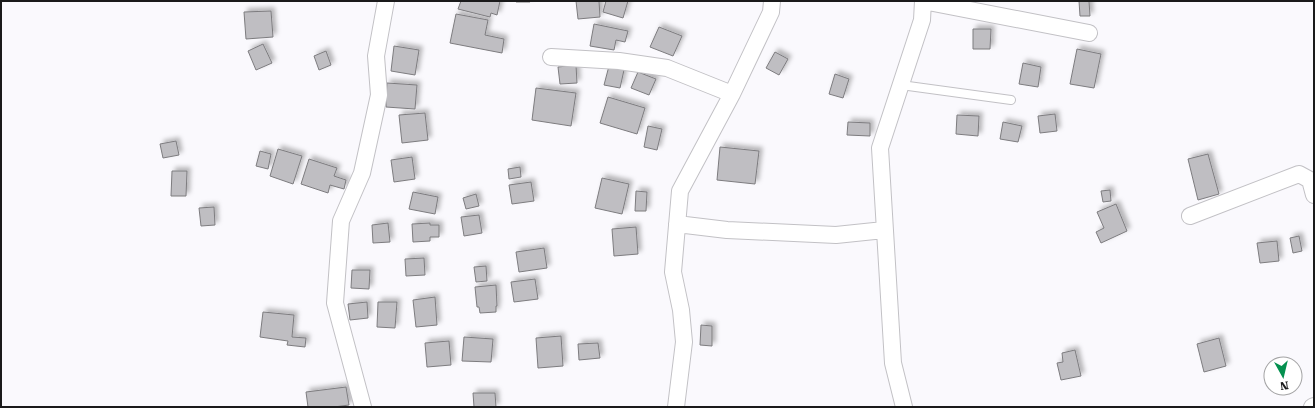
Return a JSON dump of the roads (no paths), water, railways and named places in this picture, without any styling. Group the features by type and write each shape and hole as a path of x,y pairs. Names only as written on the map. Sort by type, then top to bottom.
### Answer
{"street":[{"path":"363,407 336,303 341,221 362,174 379,95 376,56 386,1"},
{"path":"676,407 684,342 681,310 672,272 680,191 732,94 772,12 772,1"},
{"path":"904,407 893,363 880,148 922,20 923,1 1089,33"},
{"path":"551,57 619,61 667,68 732,94"},
{"path":"1190,216 1299,174 1313,184"},
{"path":"677,224 727,230 836,235 884,230"}],"lane":[{"path":"901,85 1011,100"}]}
